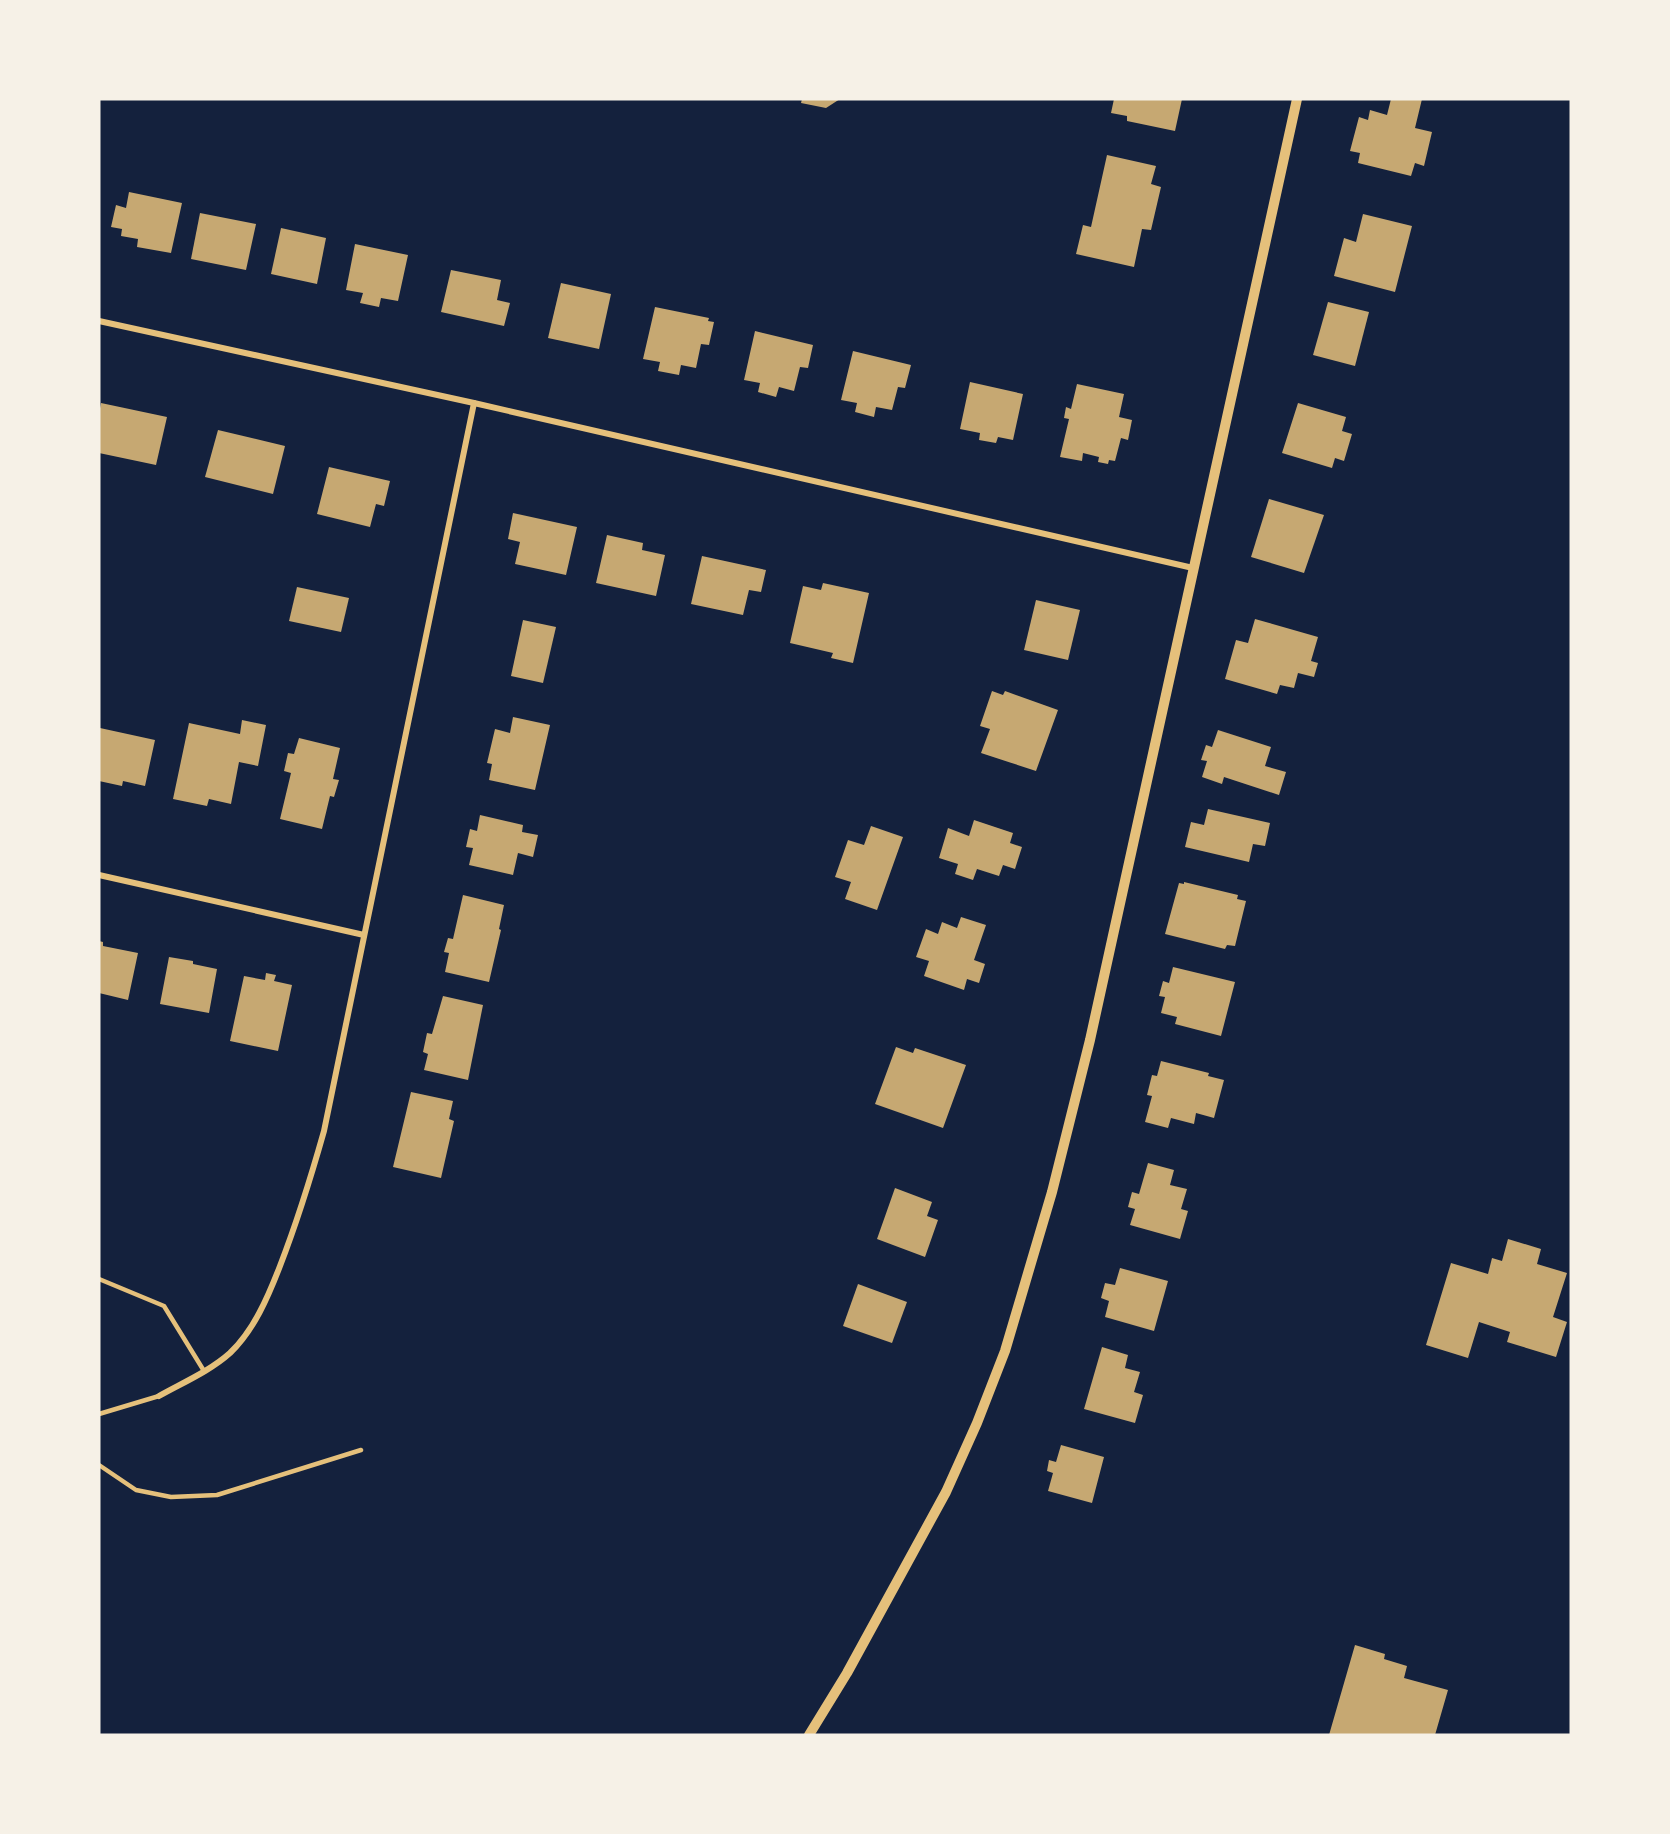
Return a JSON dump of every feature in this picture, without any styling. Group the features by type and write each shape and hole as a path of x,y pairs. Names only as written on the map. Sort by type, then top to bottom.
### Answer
{"street":[{"path":"809,1735 847,1673 946,1492 977,1423 1005,1351 1052,1192 1090,1040 1296,99"},
{"path":"99,321 474,403 1193,568"},
{"path":"159,1396 204,1371 230,1353 251,1326 269,1294 299,1216 324,1131 474,403"},
{"path":"99,875 364,935"}],"lane":[{"path":"99,1279 164,1306 204,1371"},
{"path":"99,1414 159,1396"},
{"path":"99,1465 136,1490 171,1497 217,1495 361,1450"}],"building":[{"path":"802,99 840,99 826,108 801,103"},
{"path":"1114,99 1182,99 1175,131 1127,121 1127,116 1111,113"},
{"path":"1391,99 1422,99 1415,128 1432,132 1424,166 1415,163 1411,176 1358,163 1360,153 1350,151 1359,117 1368,120 1370,110 1387,115"},
{"path":"1107,155 1156,166 1151,184 1161,187 1151,230 1142,229 1134,267 1076,254 1083,225 1091,227"},
{"path":"129,192 182,203 171,253 137,247 138,239 121,236 122,229 111,227 116,205 126,208"},
{"path":"200,213 256,224 246,270 191,259"},
{"path":"1363,214 1412,226 1395,292 1334,276 1344,238 1356,242"},
{"path":"281,228 326,238 317,284 271,274"},
{"path":"355,244 408,255 398,301 381,298 379,307 360,303 363,293 346,290"},
{"path":"451,270 501,280 497,300 510,303 504,326 441,312"},
{"path":"561,283 611,294 599,349 548,338"},
{"path":"1328,302 1369,312 1355,366 1313,355"},
{"path":"655,307 709,318 708,321 714,322 709,345 701,344 696,368 681,365 679,375 658,371 660,362 643,359"},
{"path":"755,331 813,345 808,368 800,367 794,391 779,387 776,397 758,392 760,383 744,380"},
{"path":"853,351 911,365 905,388 898,387 892,410 876,407 874,417 855,412 857,403 841,400"},
{"path":"970,382 1023,394 1013,440 998,437 996,443 979,440 980,433 960,429"},
{"path":"1077,384 1124,394 1119,417 1132,420 1128,440 1121,438 1115,461 1109,460 1108,464 1098,462 1099,457 1083,453 1082,461 1060,457 1069,419 1064,418 1066,407 1071,409"},
{"path":"101,403 167,417 156,465 99,453"},
{"path":"1298,403 1346,417 1342,431 1352,434 1344,461 1335,458 1332,468 1282,453"},
{"path":"218,430 285,446 273,494 205,477"},
{"path":"329,467 390,481 384,506 376,504 370,527 317,514"},
{"path":"1269,499 1324,515 1304,573 1251,557"},
{"path":"513,513 577,527 566,575 515,564 520,542 508,539"},
{"path":"607,535 643,543 642,550 665,555 656,596 596,583"},
{"path":"702,556 766,570 761,592 749,590 743,615 691,604"},
{"path":"823,583 869,593 853,663 831,658 833,653 790,643 803,586 821,590"},
{"path":"297,587 349,598 341,632 289,621"},
{"path":"1036,600 1080,610 1068,660 1024,650"},
{"path":"1255,619 1318,637 1311,661 1318,663 1314,677 1298,673 1294,688 1280,685 1277,694 1225,679 1236,640 1248,643"},
{"path":"523,620 556,627 543,683 511,676"},
{"path":"992,691 1003,695 1005,691 1058,710 1036,771 981,753 990,729 980,726"},
{"path":"513,717 550,725 535,790 489,780 492,764 487,763 495,729 510,733"},
{"path":"242,720 266,725 258,766 239,762 231,804 209,799 207,806 173,799 189,723 240,734"},
{"path":"100,728 155,740 145,786 123,781 122,786 99,781"},
{"path":"1218,730 1271,747 1265,766 1286,772 1279,795 1224,777 1222,784 1202,777 1207,761 1201,760 1206,745 1212,747"},
{"path":"299,738 340,748 333,779 339,780 334,797 330,796 322,829 280,819 291,773 284,771 288,753 294,754"},
{"path":"1208,809 1270,823 1265,846 1253,844 1249,862 1185,847 1191,822 1204,825"},
{"path":"480,815 523,825 522,832 538,835 533,857 518,853 513,875 469,865 473,848 466,847 470,829 477,831"},
{"path":"974,820 1013,833 1010,843 1022,847 1015,869 1003,865 999,876 977,869 973,880 955,874 958,864 939,858 948,828 969,836"},
{"path":"871,826 903,837 877,910 845,899 851,882 835,877 848,840 864,845"},
{"path":"1184,882 1238,895 1237,899 1246,901 1235,946 1227,945 1225,949 1165,934 1179,883 1184,884"},
{"path":"463,895 504,905 499,929 501,930 489,982 445,972 449,953 444,952 448,938 453,939"},
{"path":"961,917 986,925 974,960 985,964 979,983 967,979 964,990 924,976 929,961 916,957 926,929 938,934 942,922 957,928"},
{"path":"99,941 103,942 103,946 138,953 128,1000 99,993"},
{"path":"169,957 193,961 193,964 217,969 209,1013 160,1004"},
{"path":"1173,967 1235,982 1221,1036 1175,1024 1177,1017 1161,1013 1165,997 1159,996 1163,981 1169,983"},
{"path":"266,973 276,975 274,981 292,985 278,1051 230,1041 244,976 265,980"},
{"path":"443,996 483,1005 468,1080 424,1070 428,1054 423,1052 427,1033 432,1034"},
{"path":"896,1047 913,1053 915,1048 966,1065 943,1128 875,1104"},
{"path":"1161,1061 1209,1073 1208,1076 1224,1080 1214,1118 1196,1113 1194,1124 1171,1118 1168,1128 1145,1122 1152,1096 1147,1095 1152,1075 1157,1076"},
{"path":"411,1092 453,1101 449,1119 454,1121 441,1178 393,1167"},
{"path":"1148,1163 1174,1170 1170,1185 1187,1189 1181,1209 1188,1211 1180,1239 1130,1225 1135,1209 1128,1207 1132,1192 1139,1194"},
{"path":"895,1188 932,1202 927,1216 938,1220 925,1257 877,1239"},
{"path":"1508,1239 1541,1249 1537,1264 1567,1273 1553,1317 1567,1322 1556,1357 1507,1342 1510,1332 1479,1322 1468,1358 1426,1345 1451,1263 1488,1274 1492,1258 1502,1261"},
{"path":"1120,1268 1168,1281 1154,1331 1105,1317 1109,1301 1101,1298 1105,1283 1115,1285"},
{"path":"858,1284 907,1302 892,1343 843,1326"},
{"path":"1102,1347 1128,1355 1125,1368 1140,1372 1134,1392 1143,1395 1135,1423 1084,1409"},
{"path":"1061,1445 1104,1457 1092,1503 1048,1491 1053,1473 1047,1471 1049,1460 1056,1462"},
{"path":"1355,1645 1385,1654 1384,1659 1407,1666 1404,1678 1448,1690 1435,1735 1329,1735"}]}
